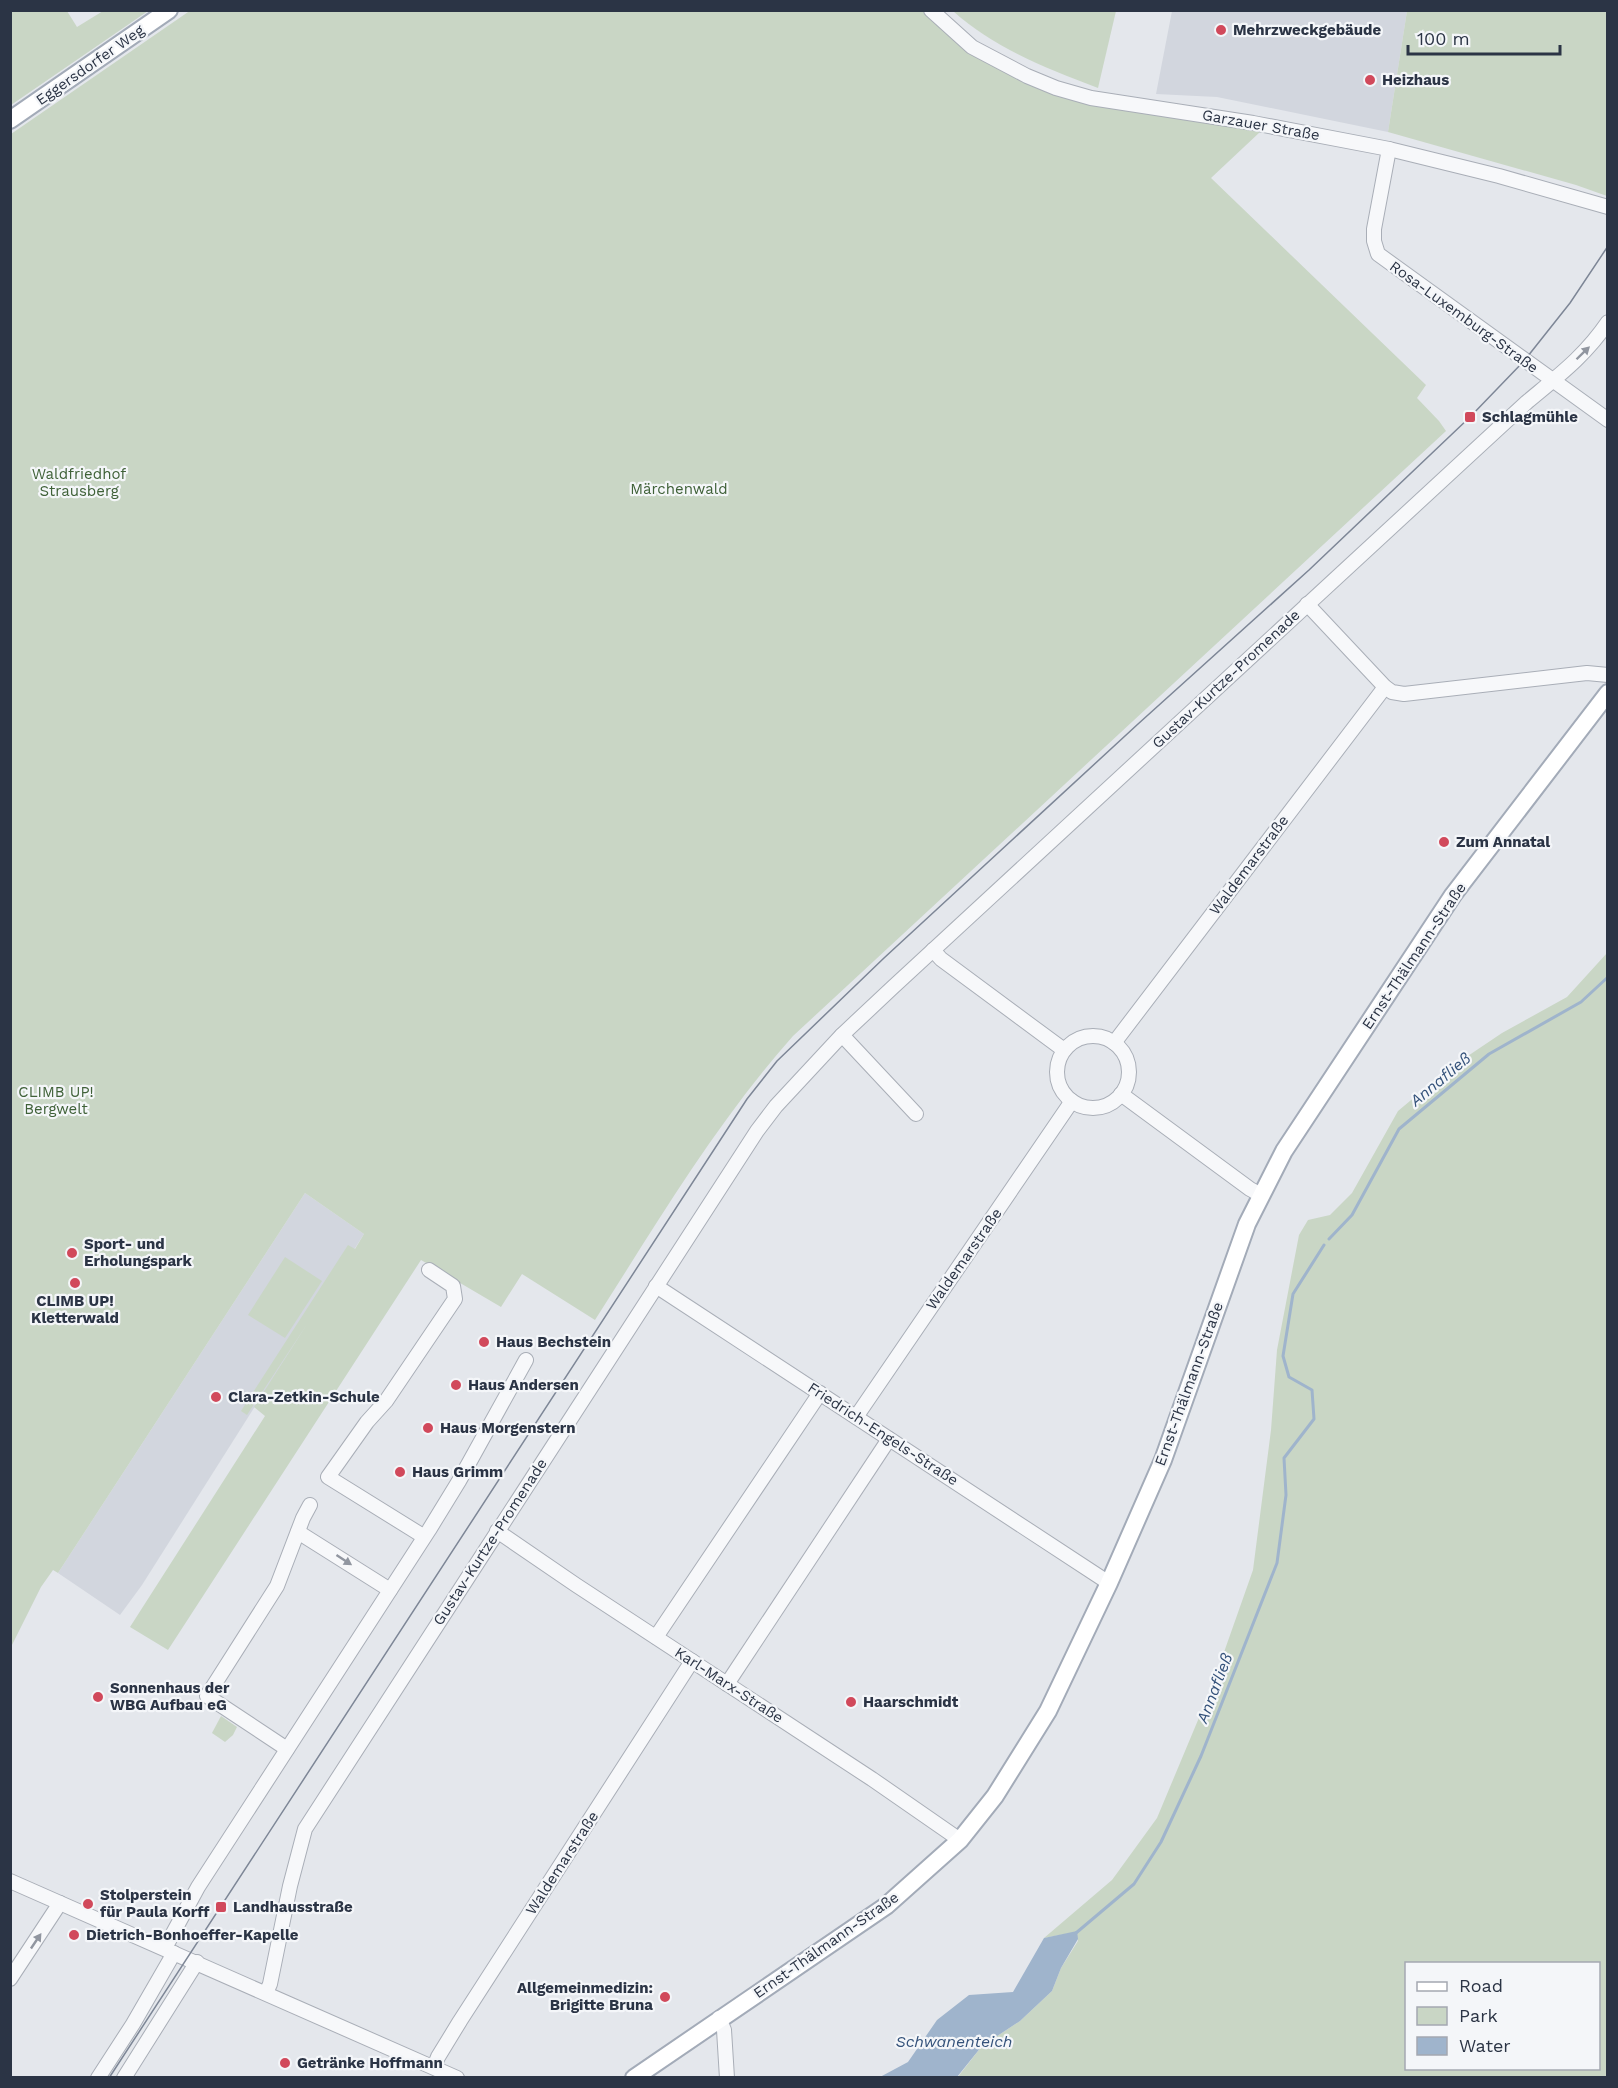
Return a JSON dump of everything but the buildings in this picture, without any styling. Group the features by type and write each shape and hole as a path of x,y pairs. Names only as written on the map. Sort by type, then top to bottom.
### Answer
{"main road":[{"name":"Eggersdorfer Weg","path":"10,120 169,10"},
{"name":"Ernst-Thälmann-Straße","path":"634,2078 886,1906 960,1840 995,1796 1039,1727 1110,1583 1163,1460 1247,1224 1284,1151 1453,895 1608,693"}],"street":[{"name":"Garzauer Straße","path":"931,10 972,47 1056,88 1091,98 1253,123 1389,149 1499,176 1608,207"},
{"name":"Rosa-Luxemburg-Straße","path":"1389,149 1374,222 1374,241 1378,254 1608,420"},
{"name":"Gustav-Kurtze-Promenade","path":"266,1993 270,1984 304,1829 770,1114 842,1035 1307,604 1593,344 1608,322"},
{"path":"1307,604 1392,692 1404,694 1587,673 1608,675"},
{"name":"Waldemarstraße","path":"1114,1043 1385,687"},
{"path":"933,950 941,959 1064,1050"},
{"path":"842,1035 916,1114"},
{"path":"1092,1036 1114,1043 1122,1051 1129,1073 1121,1094 1113,1102 1092,1108 1072,1101 1064,1094 1058,1080 1058,1065 1064,1050 1081,1038 1092,1036"},
{"path":"1121,1094 1261,1195"},
{"name":"Waldemarstraße","path":"856,1417 1072,1101"},
{"path":"423,1536 328,1477 386,1401 455,1299 453,1286 429,1270"},
{"name":"Friedrich-Engels-Straße","path":"656,1286 1110,1583"},
{"path":"98,2078 133,2024 198,1887 429,1530 526,1360"},
{"path":"656,1637 820,1393"},
{"path":"727,1684 889,1439"},
{"path":"287,1749 207,1696 277,1586 310,1505"},
{"name":"Karl-Marx-Straße","path":"497,1531 926,1814 960,1840"},
{"path":"298,1532 390,1590"},
{"name":"Waldemarstraße","path":"434,2067 454,2030 692,1660"},
{"path":"10,1881 456,2078"},
{"path":"10,1978 60,1903"},
{"path":"124,2078 197,1962"},
{"path":"719,2018 724,2031 727,2078"}],"shaded area":[{"path":"1172,11 1407,11 1388,132 1217,97 1156,94"},
{"name":"Clara-Zetkin-Schule","path":"305,1193 364,1234 142,1585 120,1615 58,1573"}],"green space":[{"path":"11,10 67,11 77,27 103,11 148,11 11,105"},
{"name":"Märchenwald","path":"191,10 925,11 948,33 1070,96 1260,132 1211,178 1426,385 1417,398 1446,431 793,1036 738,1103 665,1210 595,1320 522,1274 501,1307 421,1260 168,1650 130,1627 265,1416 254,1407 307,1324 247,1415 241,1411 348,1245 355,1249 364,1234 305,1193 58,1573 53,1570 41,1587 11,1647 11,134"},
{"path":"953,11 1116,11 1098,88 1003,47"},
{"path":"1407,11 1607,11 1607,196 1576,185 1388,132"},
{"path":"1607,953 1607,2077 957,2078 982,2046 1020,2021 1052,1991 1061,1968 1078,1941 1076,1932 1044,1938 1112,1880 1157,1818 1211,1689 1253,1570 1271,1430 1277,1350 1299,1235 1308,1220 1330,1215 1352,1193 1398,1111 1447,1070 1502,1033 1567,997"},
{"path":"285,1257 322,1281 285,1338 248,1315"},
{"path":"221,1716 237,1727 233,1735 225,1742 212,1733"}],"water":[{"name":"Schwanenteich","path":"1077,1931 1078,1939 1061,1968 1052,1991 1020,2021 982,2046 957,2077 880,2077 908,2062 937,2020 969,1995 1013,1992 1044,1938"}],"waterway":[{"name":"Annafließ","path":"1329,1239 1352,1215 1399,1129 1489,1054 1581,1002 1608,977"},
{"name":"Annafließ","path":"1076,1933 1134,1884 1161,1842 1201,1756 1277,1563 1286,1495 1284,1458 1314,1419 1312,1390 1289,1377 1283,1356 1293,1294 1324,1245"}],"tram line":[{"path":"109,2078 747,1099 777,1061 884,958 1309,570 1470,417 1524,361 1570,303 1608,246"}],"place":[{"name":"Mehrzweckgebäude","path":"1221,30"},
{"name":"Heizhaus","path":"1370,80"},
{"name":"Schlagmühle","path":"1470,417"},
{"name":"Zum Annatal","path":"1444,842"},
{"name":"Sport- und Erholungspark","path":"72,1253"},
{"name":"CLIMB UP! Kletterwald","path":"75,1283"},
{"name":"Haus Bechstein","path":"484,1342"},
{"name":"Haus Andersen","path":"456,1385"},
{"name":"Clara-Zetkin-Schule","path":"216,1397"},
{"name":"Haus Morgenstern","path":"428,1428"},
{"name":"Haus Grimm","path":"400,1472"},
{"name":"Sonnenhaus der WBG Aufbau eG","path":"98,1697"},
{"name":"Haarschmidt","path":"851,1702"},
{"name":"Stolperstein für Paula Korff","path":"88,1904"},
{"name":"Landhausstraße","path":"221,1907"},
{"name":"Dietrich-Bonhoeffer-Kapelle","path":"74,1935"},
{"name":"Allgemeinmedizin: Brigitte Bruna","path":"665,1997"},
{"name":"Getränke Hoffmann","path":"285,2063"}],"park label":[{"name":"Waldfriedhof Strausberg","path":"79,482"},
{"name":"CLIMB UP! Bergwelt","path":"56,1100"}]}
